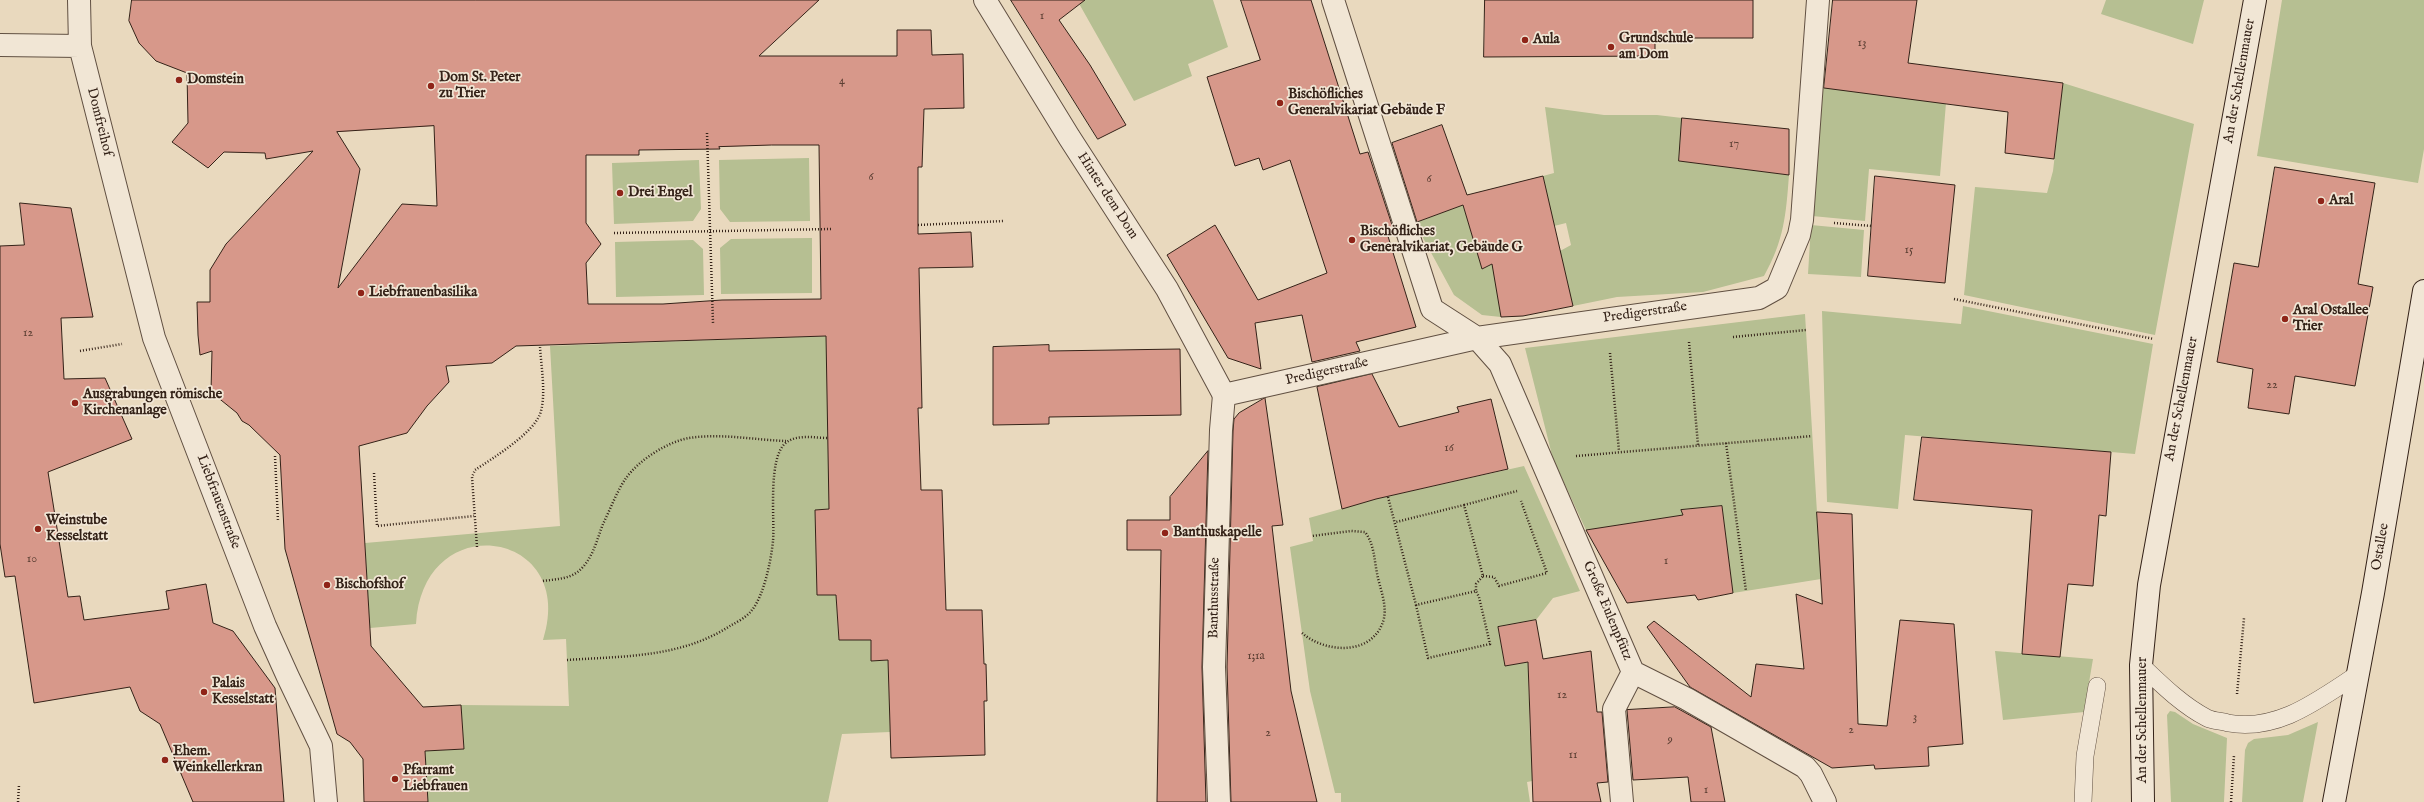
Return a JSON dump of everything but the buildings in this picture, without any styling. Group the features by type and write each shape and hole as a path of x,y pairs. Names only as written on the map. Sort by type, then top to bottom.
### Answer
{"street":[{"name":"Domfreihof","path":"79,0 80,46 118,197"},
{"name":"Hinter dem Dom","path":"985,0 1069,137 1168,289 1224,395"},
{"name":"Große Eulenpfütz","path":"1333,0 1432,309 1477,338 1500,364 1633,672 1687,699 1805,767 1811,774 1825,802"},
{"name":"Predigerstraße","path":"1224,395 1477,338 1759,298 1777,288 1799,235 1802,220 1818,0"},
{"name":"An der Schellenmauer","path":"2143,802 2141,665 2149,585 2165,488 2255,0"},
{"path":"0,45 80,46"},
{"name":"Liebfrauenstraße","path":"118,197 154,338 265,626 322,746 326,802"},
{"name":"Ostallee","path":"2334,802 2358,674 2424,291"},
{"name":"Banthusstraße","path":"1219,802 1214,667 1221,430 1224,395"},
{"path":"1622,802 1614,709 1633,672"}],"lane":[{"path":"2141,665 2170,693 2208,719 2252,725 2280,719 2309,706 2358,674"},
{"path":"2083,802 2085,756 2097,686"}],"path":[{"path":"707,133 712,323"},
{"path":"918,225 1004,221"},
{"path":"614,233 709,230 831,229"},
{"path":"1954,299 2154,339"},
{"path":"80,351 154,338"},
{"path":"1689,342 1698,445"},
{"path":"477,546 472,476 475,470 520,439 537,422 541,411 540,346"},
{"path":"1609,350 1620,451"},
{"path":"1568,457 1620,451 1812,436"},
{"path":"543,581 564,578 582,568 593,553 603,525 626,478 640,464 669,445 695,438 745,438 787,441 802,437 828,438"},
{"path":"567,660 631,657 683,648 713,637 752,610 765,582 770,558 777,459 787,441"},
{"path":"1726,443 1746,591"},
{"path":"275,456 278,521"},
{"path":"374,473 378,526 474,516"},
{"path":"1396,522 1517,490 1546,572 1499,586 1494,578 1483,576"},
{"path":"1388,497 1396,522 1428,658 1490,644 1480,597 1476,591 1476,584 1483,576"},
{"path":"1464,504 1483,576"},
{"path":"1302,633 1320,644 1349,648 1364,645 1380,627 1384,617 1383,596 1373,551 1370,539 1365,532 1351,531 1312,536"},
{"path":"1416,605 1476,591"},
{"path":"2237,681 2244,618"},
{"path":"18,802 19,785"}],"green space":[{"path":"1077,0 1213,0 1228,47 1188,64 1192,76 1134,101"},
{"path":"2106,0 2204,0 2193,44 2101,14"},
{"path":"2282,0 2424,0 2424,149 2418,183 2257,156"},
{"path":"2063,83 2194,124 2155,335 1964,295 1975,187 2047,193 2053,171"},
{"path":"1819,87 1946,103 1940,176 1869,169 1865,221 1812,216"},
{"path":"1545,107 1604,115 1657,115 1682,118 1679,161 1789,175 1787,203 1783,227 1776,251 1764,276 1703,292 1617,297 1573,306 1560,251 1571,245 1566,223 1554,226 1543,176 1554,173"},
{"path":"809,158 810,221 730,222 720,209 719,160"},
{"path":"699,160 701,209 693,221 614,224 612,163"},
{"path":"1463,205 1482,269 1498,262 1510,304 1499,304 1501,317 1482,315 1454,295 1415,223"},
{"path":"1811,225 1864,230 1861,277 1808,274"},
{"path":"812,238 812,293 721,294 720,248 731,239"},
{"path":"693,240 703,249 704,295 616,297 615,242"},
{"path":"1963,306 2153,344 2135,454 1905,435 1898,509 1827,502 1822,311 1961,324"},
{"path":"1805,314 1821,579 1733,593 1722,506 1682,510 1683,515 1586,530 1553,459 1525,348"},
{"path":"826,336 833,509 815,510 817,595 836,595 839,640 871,640 871,661 888,660 890,732 842,734 828,802 428,802 425,751 464,749 461,705 569,706 566,639 543,640 548,603 539,574 520,555 496,546 469,548 444,561 425,586 416,624 370,628 365,543 560,526 550,346"},
{"path":"1524,466 1580,591 1553,598 1536,620 1498,627 1505,666 1528,662 1530,738 1535,738 1543,779 1527,782 1530,802 1341,802 1341,793 1335,793 1310,691 1290,547 1313,541 1309,518 1376,499"},
{"path":"1995,651 2093,659 2084,712 2003,720"},
{"path":"2170,711 2175,712 2193,724 2227,738 2224,802 2171,802 2167,715"},
{"path":"2318,722 2303,802 2242,802 2245,750 2248,743 2254,739 2288,735"}],"place":[{"name":"Aula","path":"1525,40"},
{"name":"Grundschule am Dom","path":"1611,47"},
{"name":"Domstein","path":"179,80"},
{"name":"Dom St. Peter zu Trier","path":"431,86"},
{"name":"Bischöfliches Generalvikariat Gebäude F","path":"1280,103"},
{"name":"Drei Engel","path":"620,193"},
{"name":"Aral","path":"2321,201"},
{"name":"Bischöfliches Generalvikariat, Gebäude G","path":"1352,240"},
{"name":"Liebfrauenbasilika","path":"361,293"},
{"name":"Aral Ostallee Trier","path":"2285,319"},
{"name":"Ausgrabungen römische Kirchenanlage","path":"75,403"},
{"name":"Weinstube Kesselstatt","path":"38,529"},
{"name":"Banthuskapelle","path":"1165,533"},
{"name":"Bischofshof","path":"327,585"},
{"name":"Palais Kesselstatt","path":"204,692"},
{"name":"Ehem. Weinkellerkran","path":"165,760"},
{"name":"Pfarramt Liebfrauen","path":"395,779"}]}
